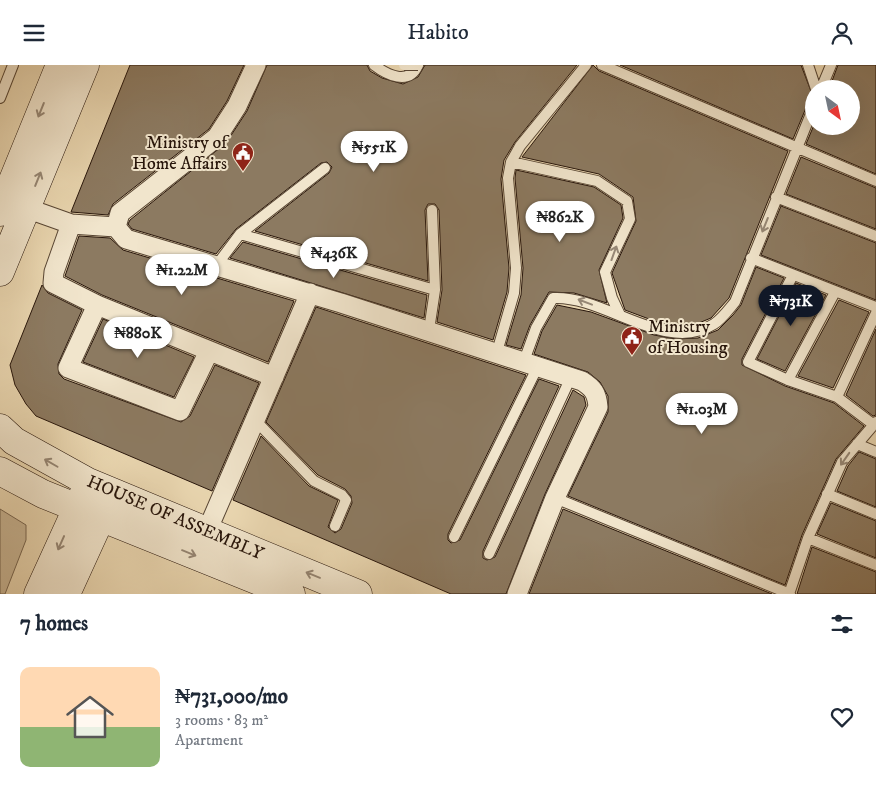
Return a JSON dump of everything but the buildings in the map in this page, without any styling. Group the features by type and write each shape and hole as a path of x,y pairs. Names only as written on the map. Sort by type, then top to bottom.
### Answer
{"street":[{"path":"0,272 13,210 60,65"},
{"path":"13,210 85,65"},
{"path":"116,227 120,213 217,137 237,106 256,65"},
{"path":"13,210 71,224 116,227 126,239 429,330 571,377 592,388 597,396 598,407 555,497 517,594"},
{"path":"71,224 54,272 53,283 97,305 274,377"},
{"path":"207,531 310,293"},
{"path":"97,305 68,369 180,411 209,351"},
{"name":"HOUSE OF ASSEMBLY","path":"0,429 14,441 100,487 358,594"},
{"name":"HOUSE OF ASSEMBLY","path":"0,471 42,494 291,594"},
{"path":"38,594 77,508 100,487"},
{"path":"66,594 102,518 100,487"},
{"path":"82,560 96,547 110,539 150,537"}],"lane":[{"path":"0,98 13,65"},
{"path":"374,65 382,71 399,77 408,77 415,71 418,65 404,65"},
{"path":"497,352 514,293 516,269 508,178 511,162 520,147 586,65"},
{"path":"602,65 876,181"},
{"path":"808,65 813,80"},
{"path":"825,80 831,65"},
{"path":"454,537 531,363 536,328 554,298 570,297 656,329 691,333 715,324 735,302 805,126"},
{"path":"511,162 597,181 627,201 630,219 605,272 612,298 620,315"},
{"path":"216,266 240,234 325,168"},
{"path":"776,197 876,236"},
{"path":"429,330 435,290 432,210"},
{"path":"240,234 435,290"},
{"path":"751,258 876,307"},
{"path":"555,497 790,594 808,538 842,463 875,423 837,397 788,380 748,362 793,275"},
{"path":"788,380 835,292"},
{"path":"837,397 876,313"},
{"path":"489,554 571,377"},
{"path":"255,420 314,481 342,495 346,500 335,526"},
{"path":"857,444 876,452"},
{"path":"827,494 876,514"},
{"path":"808,538 876,565"}],"shaded area":[{"path":"0,509 26,525 26,540 5,594 0,594"}],"place":[{"name":"Ministry of Home Affairs","path":"243,172"},
{"name":"Ministry of Housing","path":"632,356"}]}
